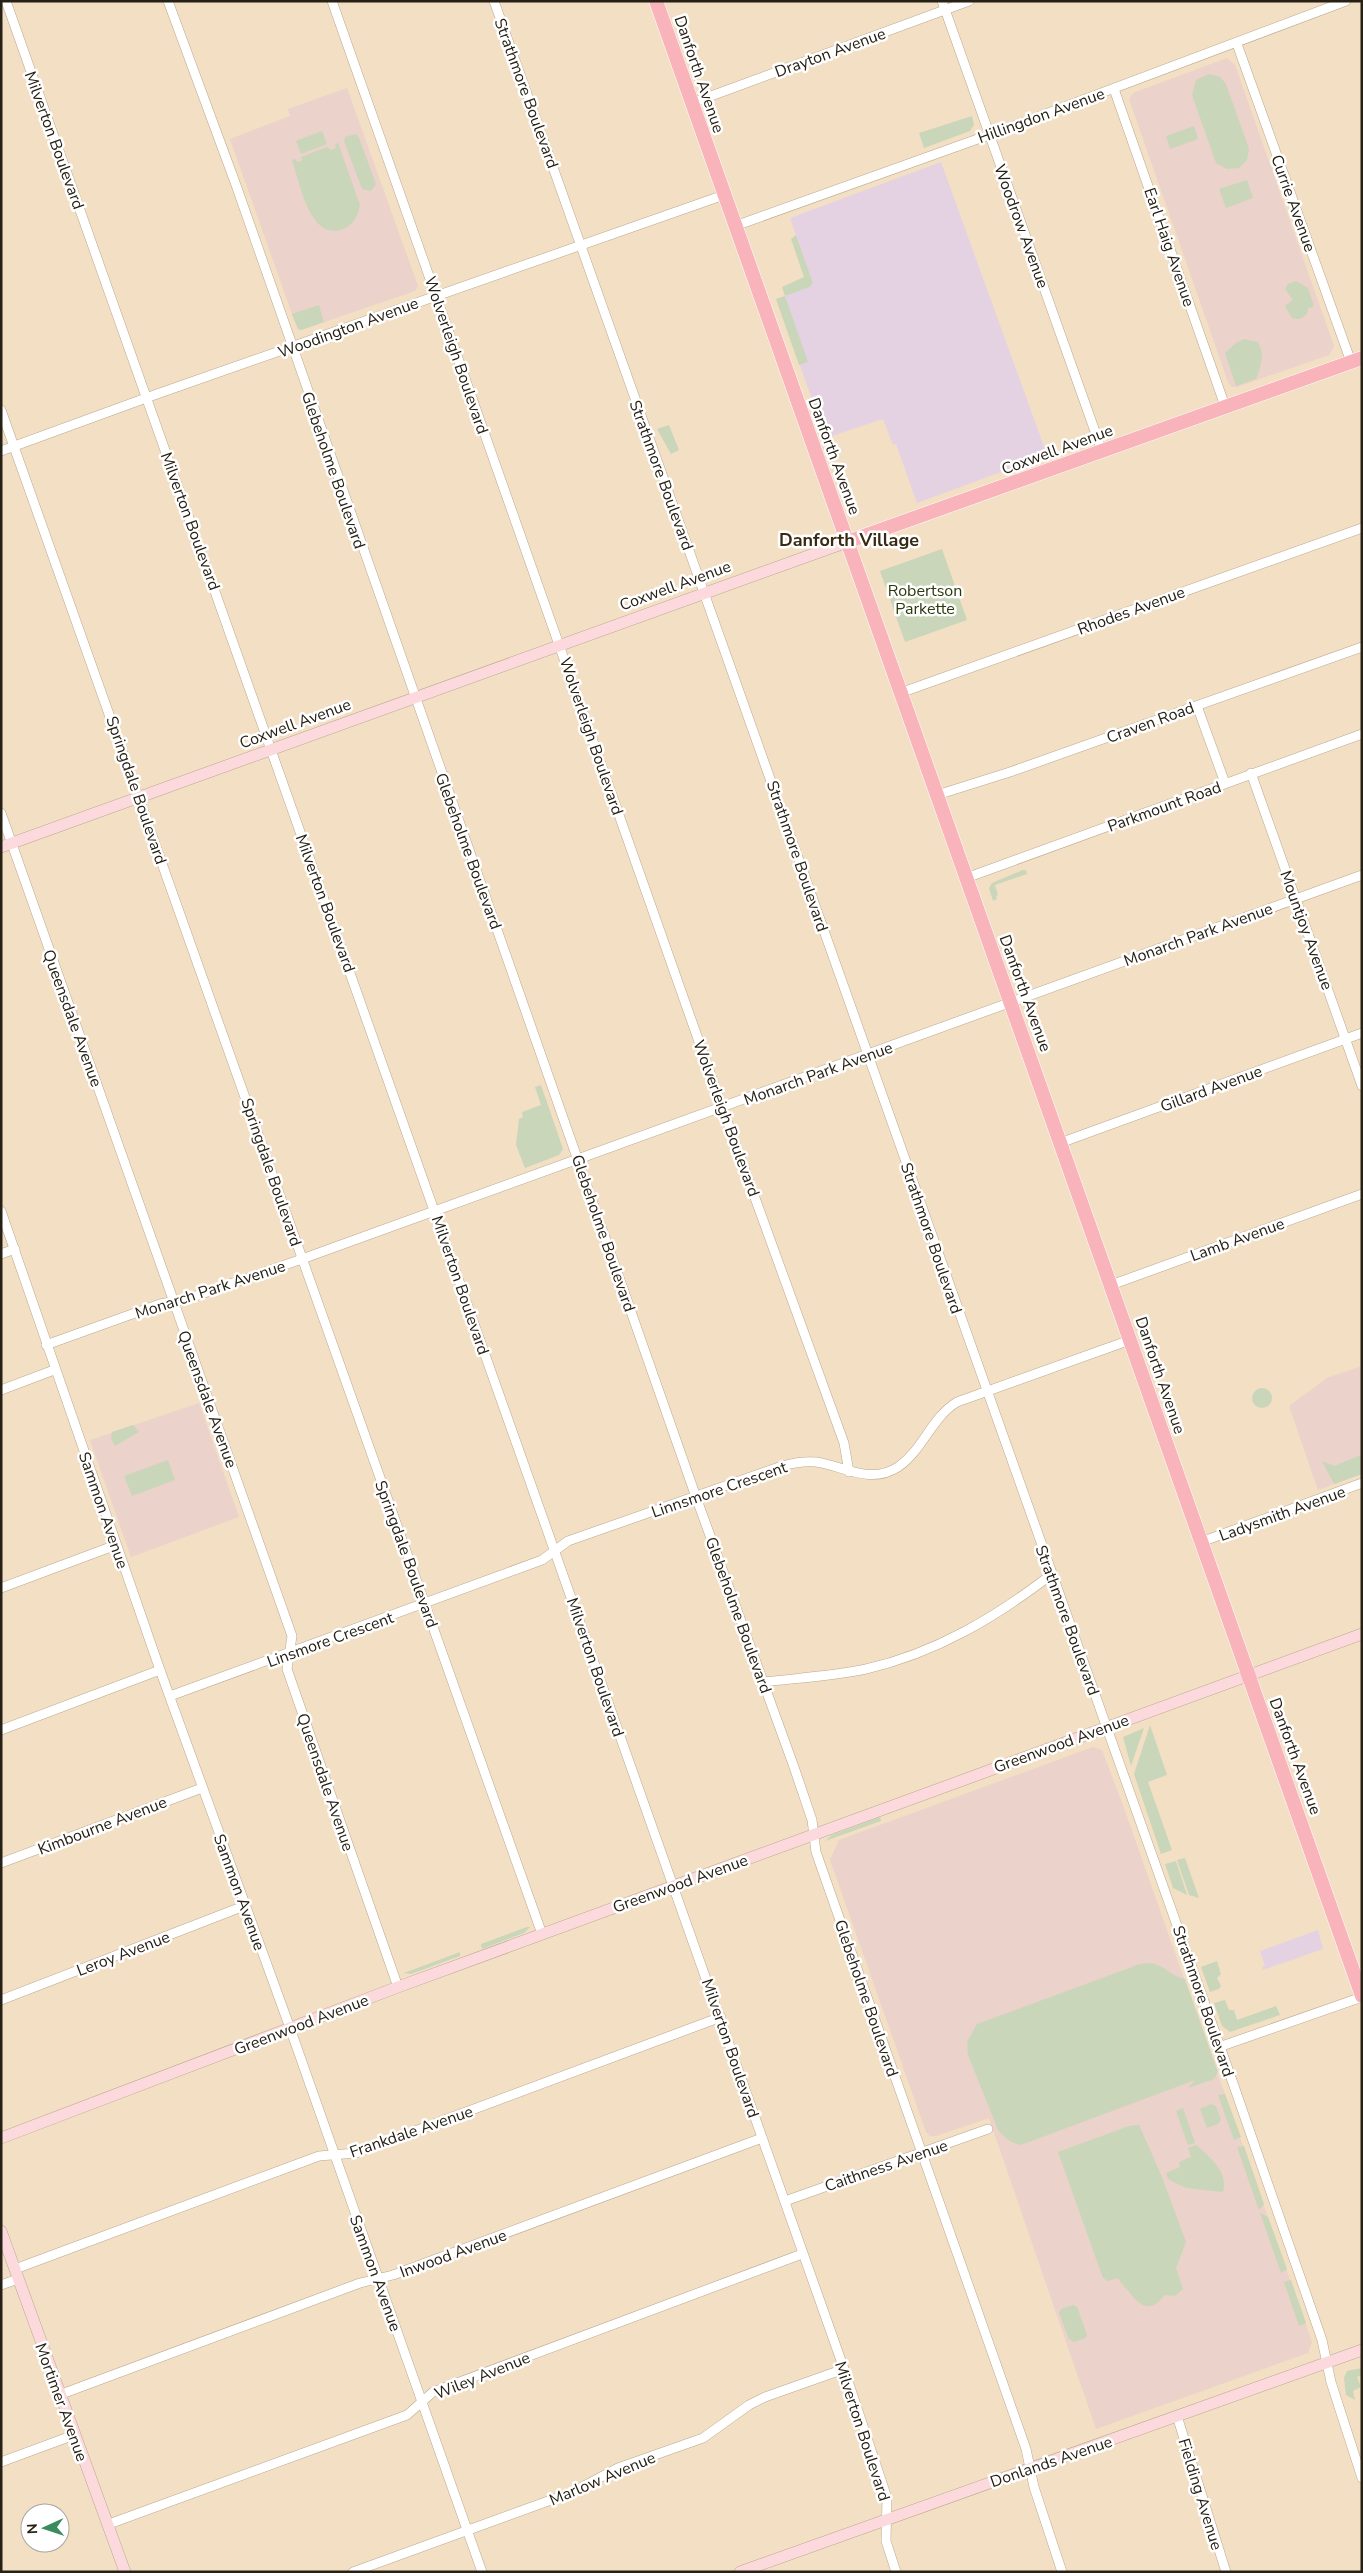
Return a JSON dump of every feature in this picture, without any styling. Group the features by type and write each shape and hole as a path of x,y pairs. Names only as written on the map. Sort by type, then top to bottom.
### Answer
{"main road":[{"name":"Danforth Avenue","path":"656,1 1362,1997"},
{"name":"Coxwell Avenue","path":"848,542 1356,360"}],"street":[{"name":"Milverton Boulevard","path":"6,1 844,2369 887,2498 889,2518 886,2541 896,2572"},
{"name":"Glebeholme Boulevard","path":"168,1 236,185 291,348 696,1497 764,1682 816,1833 816,1852 1023,2440 1062,2572"},
{"name":"Wolverleigh Boulevard","path":"332,1 722,1107 844,1443 849,1472"},
{"name":"Strathmore Boulevard","path":"494,1 1107,1726 1322,2340 1326,2363 1362,2478"},
{"name":"Drayton Avenue","path":"692,103 944,6 969,1"},
{"name":"Hillingdon Avenue","path":"735,226 1237,44 1346,1"},
{"name":"Woodrow Avenue","path":"944,6 1102,451"},
{"name":"Currie Avenue","path":"1237,44 1356,360"},
{"name":"Earl Haig Avenue","path":"1114,89 1225,406"},
{"name":"Woodington Avenue","path":"1,451 580,244 724,195"},
{"name":"Springdale Boulevard","path":"1,410 542,1934"},
{"name":"Rhodes Avenue","path":"900,692 1362,528"},
{"name":"Coxwell Avenue","path":"6,845 848,542"},
{"name":"Craven Road","path":"937,795 1010,772 1362,648"},
{"path":"1196,706 1224,783"},
{"name":"Parkmount Road","path":"966,878 1362,734"},
{"name":"Mountjoy Avenue","path":"1251,773 1362,1086"},
{"name":"Queensdale Avenue","path":"1,813 6,845 174,1301 292,1636 287,1669 398,1987"},
{"name":"Monarch Park Avenue","path":"46,1345 302,1259 1362,875"},
{"name":"Gillard Avenue","path":"1060,1143 1362,1033"},
{"name":"Lamb Avenue","path":"1111,1285 1362,1194"},
{"name":"Sammon Avenue","path":"1,1211 54,1370 160,1670 244,1906 290,2028 482,2572"},
{"path":"1,1254 14,1249"},
{"name":"Linnsmore Crescent","path":"488,1580 542,1560 568,1541 750,1477 800,1462 816,1462 860,1475 873,1474 897,1467 918,1448 948,1408 1130,1340"},
{"path":"1,1390 54,1370"},
{"name":"Ladysmith Avenue","path":"1201,1542 1362,1483"},
{"path":"1,1588 116,1545"},
{"path":"764,1682 865,1669 915,1655 961,1635 1014,1604 1052,1574"},
{"name":"Linsmore Crescent","path":"170,1696 488,1580"},
{"name":"Greenwood Avenue","path":"1,2138 673,1885 1362,1634"},
{"path":"1,1730 160,1670"},
{"name":"Kimbourne Avenue","path":"1,1863 202,1788"},
{"name":"Leroy Avenue","path":"1,2000 244,1906"},
{"path":"1219,2047 1362,1997"},
{"name":"Frankdale Avenue","path":"1,2285 17,2274 319,2156 356,2153 720,2017"},
{"name":"Caithness Avenue","path":"785,2201 988,2129"},
{"name":"Inwood Avenue","path":"59,2395 377,2278 393,2275 762,2138"},
{"name":"Mortimer Avenue","path":"1,2231 59,2395 109,2524 125,2572"},
{"name":"Wiley Avenue","path":"109,2524 407,2415 433,2392 802,2254"},
{"name":"Donlands Avenue","path":"742,2571 1362,2350"},
{"name":"Marlow Avenue","path":"353,2572 573,2492 618,2468 702,2438 749,2405 765,2397 844,2369"},
{"name":"Fielding Avenue","path":"1177,2416 1226,2572"},
{"path":"1,2462 74,2435"}],"shaded area":[{"path":"1227,58 1235,65 1334,346 1329,355 1237,387 1232,387 1228,382 1129,99 1133,93"},
{"path":"347,88 418,286 415,291 301,330 298,329 292,314 230,139 290,116 288,109"},
{"path":"941,162 1047,455 917,503 896,444 893,445 883,419 826,438 776,299 810,287 813,283 790,218"},
{"path":"1362,1366 1362,1474 1318,1490 1289,1406 1327,1378"},
{"path":"199,1403 239,1517 131,1557 90,1440"},
{"path":"1093,1747 1102,1750 1124,1808 1312,2342 1308,2353 1096,2429 989,2118 936,2136 930,2136 926,2132 830,1860 839,1840"},
{"path":"1318,1930 1323,1949 1263,1970 1262,1967 1265,1966 1260,1951"}],"green space":[{"path":"1209,74 1220,77 1226,84 1249,149 1247,160 1239,168 1227,169 1216,163 1192,95 1196,80"},
{"path":"972,116 974,125 970,131 924,148 919,133"},
{"path":"1194,126 1198,139 1170,149 1166,136"},
{"path":"322,131 327,144 301,154 296,141"},
{"path":"356,134 376,184 371,191 362,189 344,141 345,137"},
{"path":"338,143 360,205 357,216 350,225 343,229 332,231 322,227 314,219 303,195 292,160 302,161 301,157 327,147 331,150 336,148 335,144"},
{"path":"1247,180 1253,198 1226,208 1219,189"},
{"path":"796,235 813,283 810,287 785,296 782,287 804,277 791,239"},
{"path":"1296,281 1308,288 1314,306 1307,309 1308,312 1303,318 1299,319 1292,318 1285,306 1293,300 1285,289 1288,284"},
{"path":"785,296 808,362 799,365 776,299"},
{"path":"319,305 324,322 301,330 298,329 292,314"},
{"path":"1244,339 1258,342 1262,360 1256,379 1236,386 1225,353 1236,343"},
{"path":"669,425 679,450 671,454 657,429"},
{"name":"Robertson Parkette","path":"942,549 967,620 905,642 880,571"},
{"path":"1026,870 1027,874 995,885 998,895 996,896 997,899 993,901 989,888 992,883"},
{"path":"541,1085 563,1149 559,1155 525,1168 516,1145 519,1119 523,1117 522,1112 541,1105 535,1087"},
{"path":"1262,1388 1269,1391 1272,1398 1269,1405 1262,1408 1255,1405 1252,1398 1255,1391"},
{"path":"133,1425 139,1432 115,1446 111,1439 112,1432"},
{"path":"1361,1455 1362,1474 1334,1484 1322,1461 1334,1466"},
{"path":"168,1460 175,1480 132,1496 124,1476"},
{"path":"1150,1725 1167,1775 1148,1782 1172,1850 1161,1854 1134,1774"},
{"path":"1144,1728 1131,1766 1123,1737"},
{"path":"880,1817 881,1821 825,1841 832,1835"},
{"path":"1185,1858 1199,1898 1189,1895 1177,1860"},
{"path":"1176,1861 1187,1895 1173,1888 1165,1864"},
{"path":"530,1927 524,1933 482,1949 481,1944"},
{"path":"460,1952 460,1956 411,1974 404,1973"},
{"path":"1217,1961 1221,1974 1217,1978 1221,1986 1219,1989 1210,1992 1201,1967"},
{"path":"1151,1963 1185,1979 1218,2072 1214,2079 1188,2088 1195,2080 1021,2145 1005,2138 998,2130 968,2055 967,2042 977,2024 1140,1964"},
{"path":"1225,2000 1229,2010 1234,2010 1237,2020 1276,2006 1280,2015 1230,2032 1222,2026 1214,2003"},
{"path":"1225,2094 1241,2137 1234,2140 1218,2095"},
{"path":"1211,2104 1216,2106 1221,2120 1218,2124 1207,2128 1200,2109"},
{"path":"1183,2108 1195,2143 1188,2145 1176,2111"},
{"path":"1139,2125 1162,2177 1186,2242 1176,2268 1183,2289 1175,2296 1164,2295 1160,2301 1151,2306 1142,2305 1138,2302 1118,2278 1108,2281 1103,2278 1058,2152 1129,2126"},
{"path":"1196,2145 1212,2159 1221,2171 1224,2185 1223,2192 1186,2188 1168,2179 1166,2173 1180,2167 1179,2162 1191,2157 1188,2148"},
{"path":"1244,2146 1264,2204 1259,2210 1237,2147"},
{"path":"1260,2213 1268,2217 1287,2269 1281,2273"},
{"path":"1291,2280 1306,2323 1299,2326 1284,2282"},
{"path":"1073,2305 1077,2307 1087,2335 1085,2338 1074,2342 1069,2339 1059,2313 1061,2309"},
{"path":"1362,2368 1362,2375 1357,2377 1361,2387 1353,2391 1355,2400 1346,2395 1344,2378 1347,2371"}],"district":[{"name":"Danforth Village","path":"849,540"}]}
